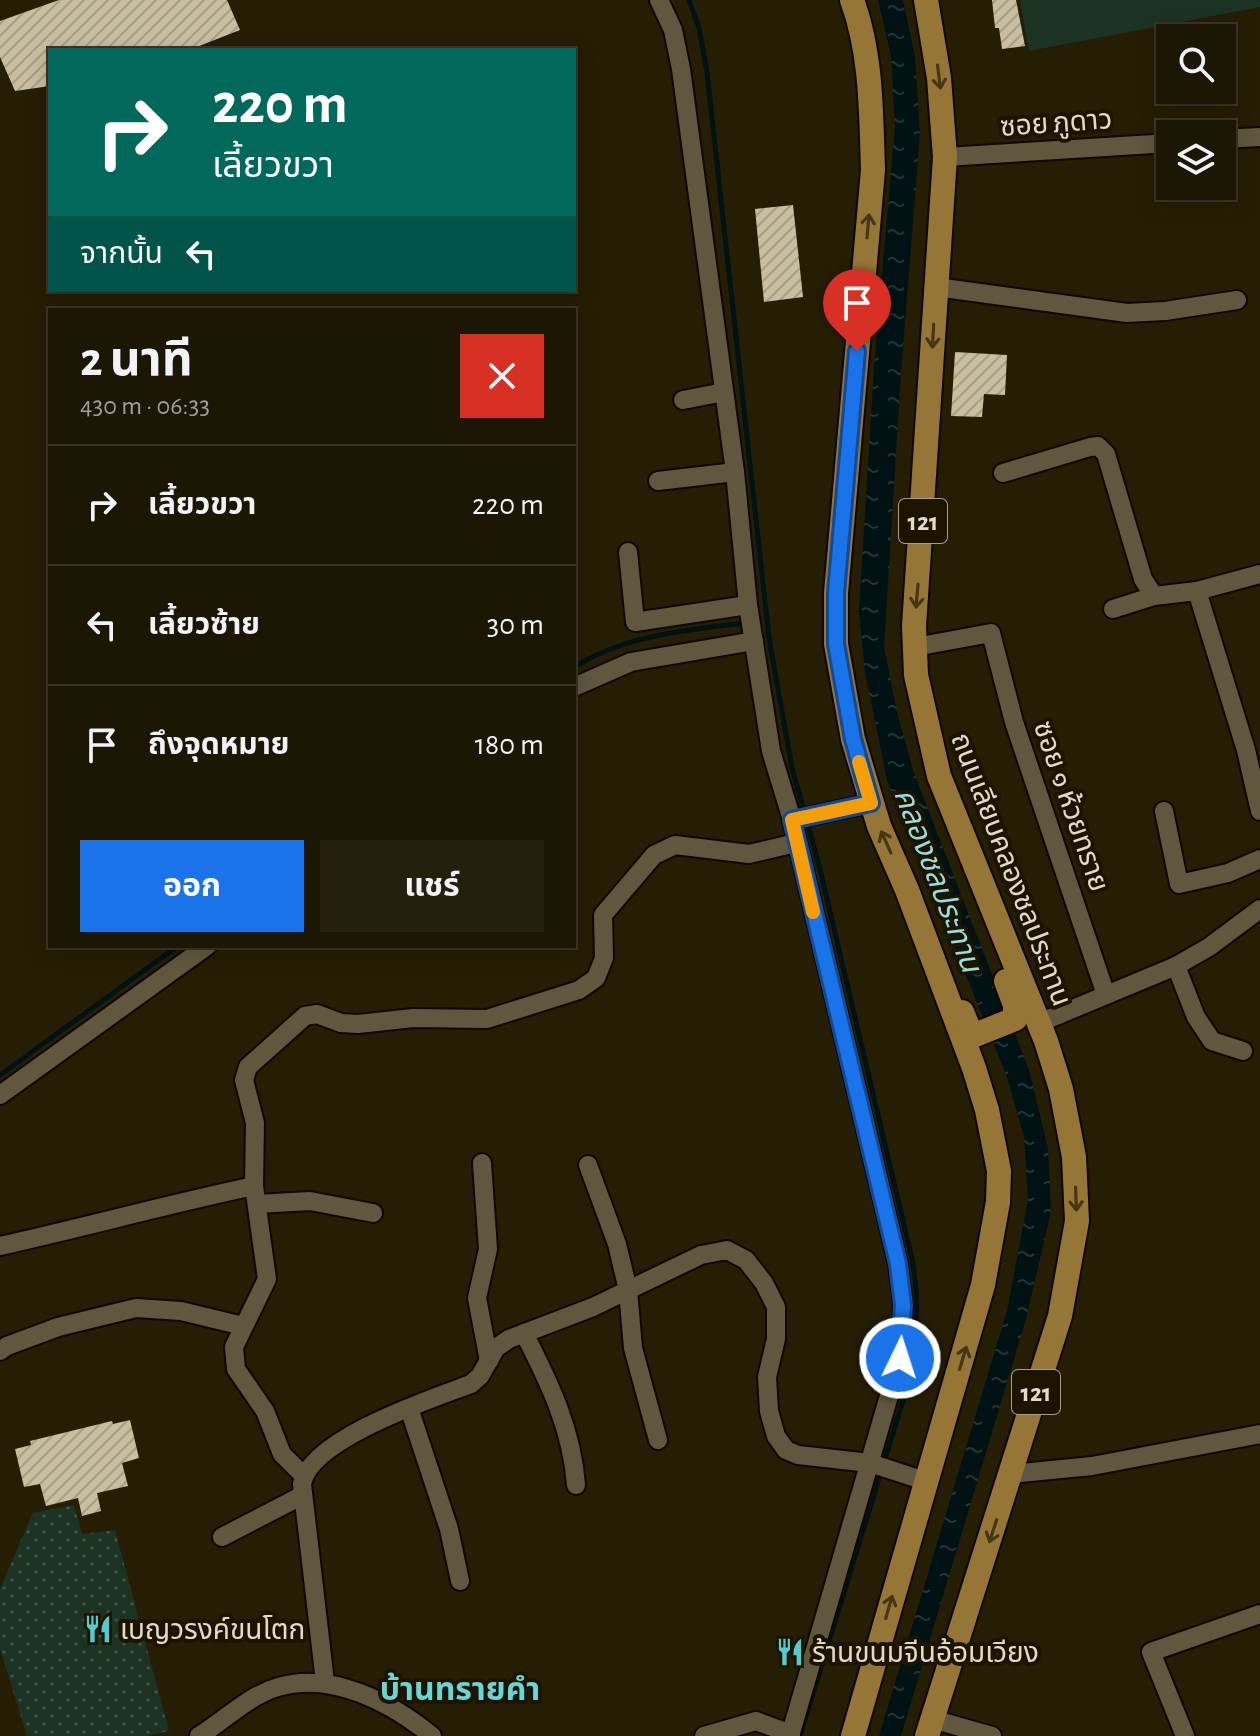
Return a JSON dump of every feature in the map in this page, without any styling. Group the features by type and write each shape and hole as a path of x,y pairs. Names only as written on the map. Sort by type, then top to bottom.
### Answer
{"main road":[{"path":"852,0 859,18 866,63 873,170 836,593 836,644 853,739 871,803 970,1031 981,1042 1005,1137 999,1171 997,1215 983,1285 853,1736"},
{"name":"ถนนเลียบคลองชลประทาน","path":"926,0 939,78 945,157 915,647 916,675 939,776 977,871 1025,1024 1061,1089 1074,1157 1077,1221 1060,1316 930,1728"},
{"path":"907,890 978,1082 999,1171"},
{"path":"981,1042 1025,1024"}],"street":[{"path":"659,0 673,30 681,69 735,472 748,611 771,751 796,819 796,843 898,1264 903,1305 900,1358 874,1464 790,1735 756,1721 704,1736"},
{"path":"1236,138 1260,137"},
{"name":"ซอย ภูดาว","path":"945,157 1156,144"},
{"path":"936,287 1127,313 1165,311 1237,300"},
{"path":"683,400 724,392"},
{"path":"1003,473 1098,446 1106,454 1143,579 1154,596"},
{"path":"658,481 735,472"},
{"path":"628,552 635,622 748,611"},
{"path":"1113,609 1154,596 1197,591 1260,574"},
{"path":"1197,591 1253,749 1260,811"},
{"name":"ซอย ๑ ห้วยทราย","path":"915,647 991,633 1014,722 1106,995"},
{"path":"576,686 631,662 754,641"},
{"path":"796,819 871,803"},
{"path":"1164,811 1179,884 1228,873 1260,859"},
{"path":"304,1486 282,1454 265,1411 236,1369 234,1347 267,1279 256,1195 255,1123 244,1080 248,1067 305,1016 317,1014 341,1023 358,1024 413,1018 487,1019 579,990 596,978 604,958 603,915 654,855 675,845 749,854 796,843"},
{"path":"1025,1024 1176,966 1209,947 1260,909"},
{"path":"0,1095 204,948"},
{"path":"1176,966 1196,1017 1212,1041 1243,1051"},
{"path":"482,1163 488,1249 477,1298 489,1361"},
{"path":"588,1165 617,1244 628,1290 633,1348 658,1440"},
{"path":"0,1246 113,1221 164,1205 256,1195 373,1213"},
{"path":"325,1682 304,1486 312,1462 332,1446 409,1408 471,1384 496,1348 524,1333 593,1307 701,1255 727,1250 746,1260 764,1283 776,1307 776,1339 767,1377 769,1411 776,1436 786,1450 798,1455 874,1464 925,1481"},
{"path":"0,1351 58,1327 136,1308 181,1311 243,1326"},
{"path":"524,1333 557,1399 574,1460 576,1485"},
{"path":"409,1408 449,1529 460,1581"},
{"path":"1011,1474 1092,1466 1260,1434"},
{"path":"222,1537 304,1486"},
{"path":"1185,1736 1151,1652 1260,1614"},
{"path":"201,1736 241,1706 279,1687 325,1682 361,1692 411,1730 432,1736"},
{"path":"930,1728 992,1736"}],"green space":[{"path":"1020,0 1260,0 1260,7 1156,24 1156,27 1029,51"},
{"path":"74,1505 82,1534 115,1530 169,1731 146,1736 27,1736 0,1649 0,1589 33,1513"}],"water":[{"name":"คลองชลประทาน","path":"878,0 903,0 915,56 920,134 884,647 897,712 914,773 1029,1070 1048,1148 1051,1212 1026,1319 901,1736 879,1736 1007,1311 1028,1200 1024,1137 1007,1077 887,780 865,672 859,611 874,367 895,126 891,56"}],"building":[{"path":"59,0 227,0 240,30 194,48 48,48 48,86 15,91 0,57 0,21"},
{"path":"992,0 1016,0 1025,46 1002,49 999,28 995,28"},
{"path":"793,205 803,297 764,302 755,209"},
{"path":"955,352 1007,355 1005,395 984,394 982,417 951,416"},
{"path":"130,1420 139,1458 122,1463 128,1486 97,1493 101,1511 82,1516 78,1498 46,1506 40,1484 24,1487 15,1449 31,1445 30,1441 112,1421 113,1424"}],"waterway":[{"path":"689,0 699,28 707,72 769,638 792,768 819,865 913,1263 917,1308 909,1381 800,1736"},
{"path":"576,666 635,641 746,623"},
{"path":"0,1075 175,948"}],"slow traffic":[{"path":"813,912 792,820 871,803 859,762"}],"place":[{"name":"เบญวรงค์ขนโตก","path":"98,1629"},
{"name":"ร้านขนมจีนอ้อมเวียง","path":"790,1652"}],"district":[{"name":"บ้านทรายคำ","path":"460,1689"}],"route":[{"path":"857,351 836,593 836,644 853,739 871,803 792,820 898,1264 903,1305 900,1358"}]}
